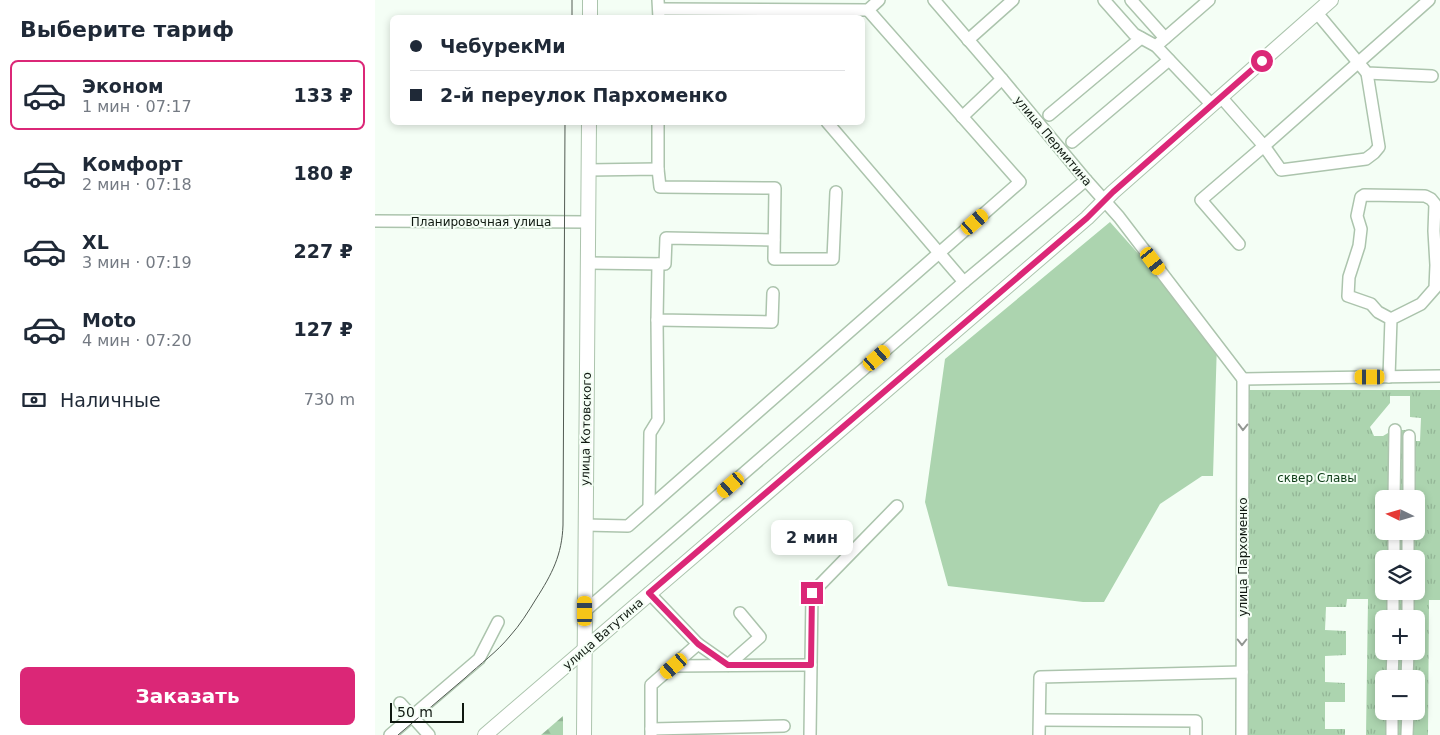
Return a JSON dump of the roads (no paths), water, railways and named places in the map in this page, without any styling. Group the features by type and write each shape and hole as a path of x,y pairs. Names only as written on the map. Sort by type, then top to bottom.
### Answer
{"main road":[{"path":"590,0 590,15"},
{"name":"улица Ватутина","path":"485,735 1079,224 1331,0"},
{"name":"улица Котовского","path":"585,735 589,125"}],"street":[{"path":"585,525 627,526 1020,182 864,10 851,0"},
{"path":"658,9 801,14 864,10 879,0"},
{"name":"улица Пермитина","path":"934,0 1119,217 1243,379"},
{"path":"968,40 1013,0"},
{"path":"1104,0 1134,34 1156,46 1264,146 1281,170 1366,158 1379,147 1367,73 1317,13"},
{"path":"1131,0 1165,38"},
{"path":"1156,46 1209,0"},
{"path":"1239,244 1201,200 1429,0"},
{"path":"1049,115 1141,38"},
{"path":"1072,142 1169,60"},
{"path":"1367,73 1432,76"},
{"path":"962,117 1002,79"},
{"path":"659,125 660,187 775,188 774,259 833,259 836,192"},
{"path":"830,125 964,282"},
{"path":"588,170 659,169"},
{"path":"585,611 964,282 1086,180"},
{"path":"1364,195 1425,196 1435,204 1435,288 1421,304 1391,318 1378,312 1371,304 1348,296 1349,277 1359,246 1361,229 1357,216 1359,204 1361,197 1364,195"},
{"name":"Планировочная улица","path":"375,221 588,222"},
{"path":"587,263 665,264 665,238 774,240"},
{"path":"649,507 650,433 657,420 658,264"},
{"path":"657,320 772,322 773,293"},
{"path":"1389,377 1391,318"},
{"path":"1243,379 1440,376"},
{"name":"улица Пархоменко","path":"1243,379 1243,735"},
{"path":"1394,490 1395,430"},
{"path":"1409,436 1409,490"},
{"path":"810,735 812,593 897,506"},
{"path":"649,593 698,644 728,665"},
{"path":"728,665 760,637 740,613"},
{"path":"390,735 479,659 498,622"},
{"path":"698,644 651,686 651,732 784,726"},
{"path":"674,666 811,665"},
{"path":"1039,735 1040,677 1242,672"},
{"path":"400,703 429,735"},
{"path":"1040,720 1196,721 1196,735"},
{"path":"1392,720 1392,735"},
{"path":"1407,720 1407,735"}],"tram line":[{"path":"572,0 572,15"},
{"path":"398,735 505,642 521,623 542,590 551,573 561,546 563,525 565,125"}],"park label":[{"name":"сквер Славы","path":"1317,478"}]}
